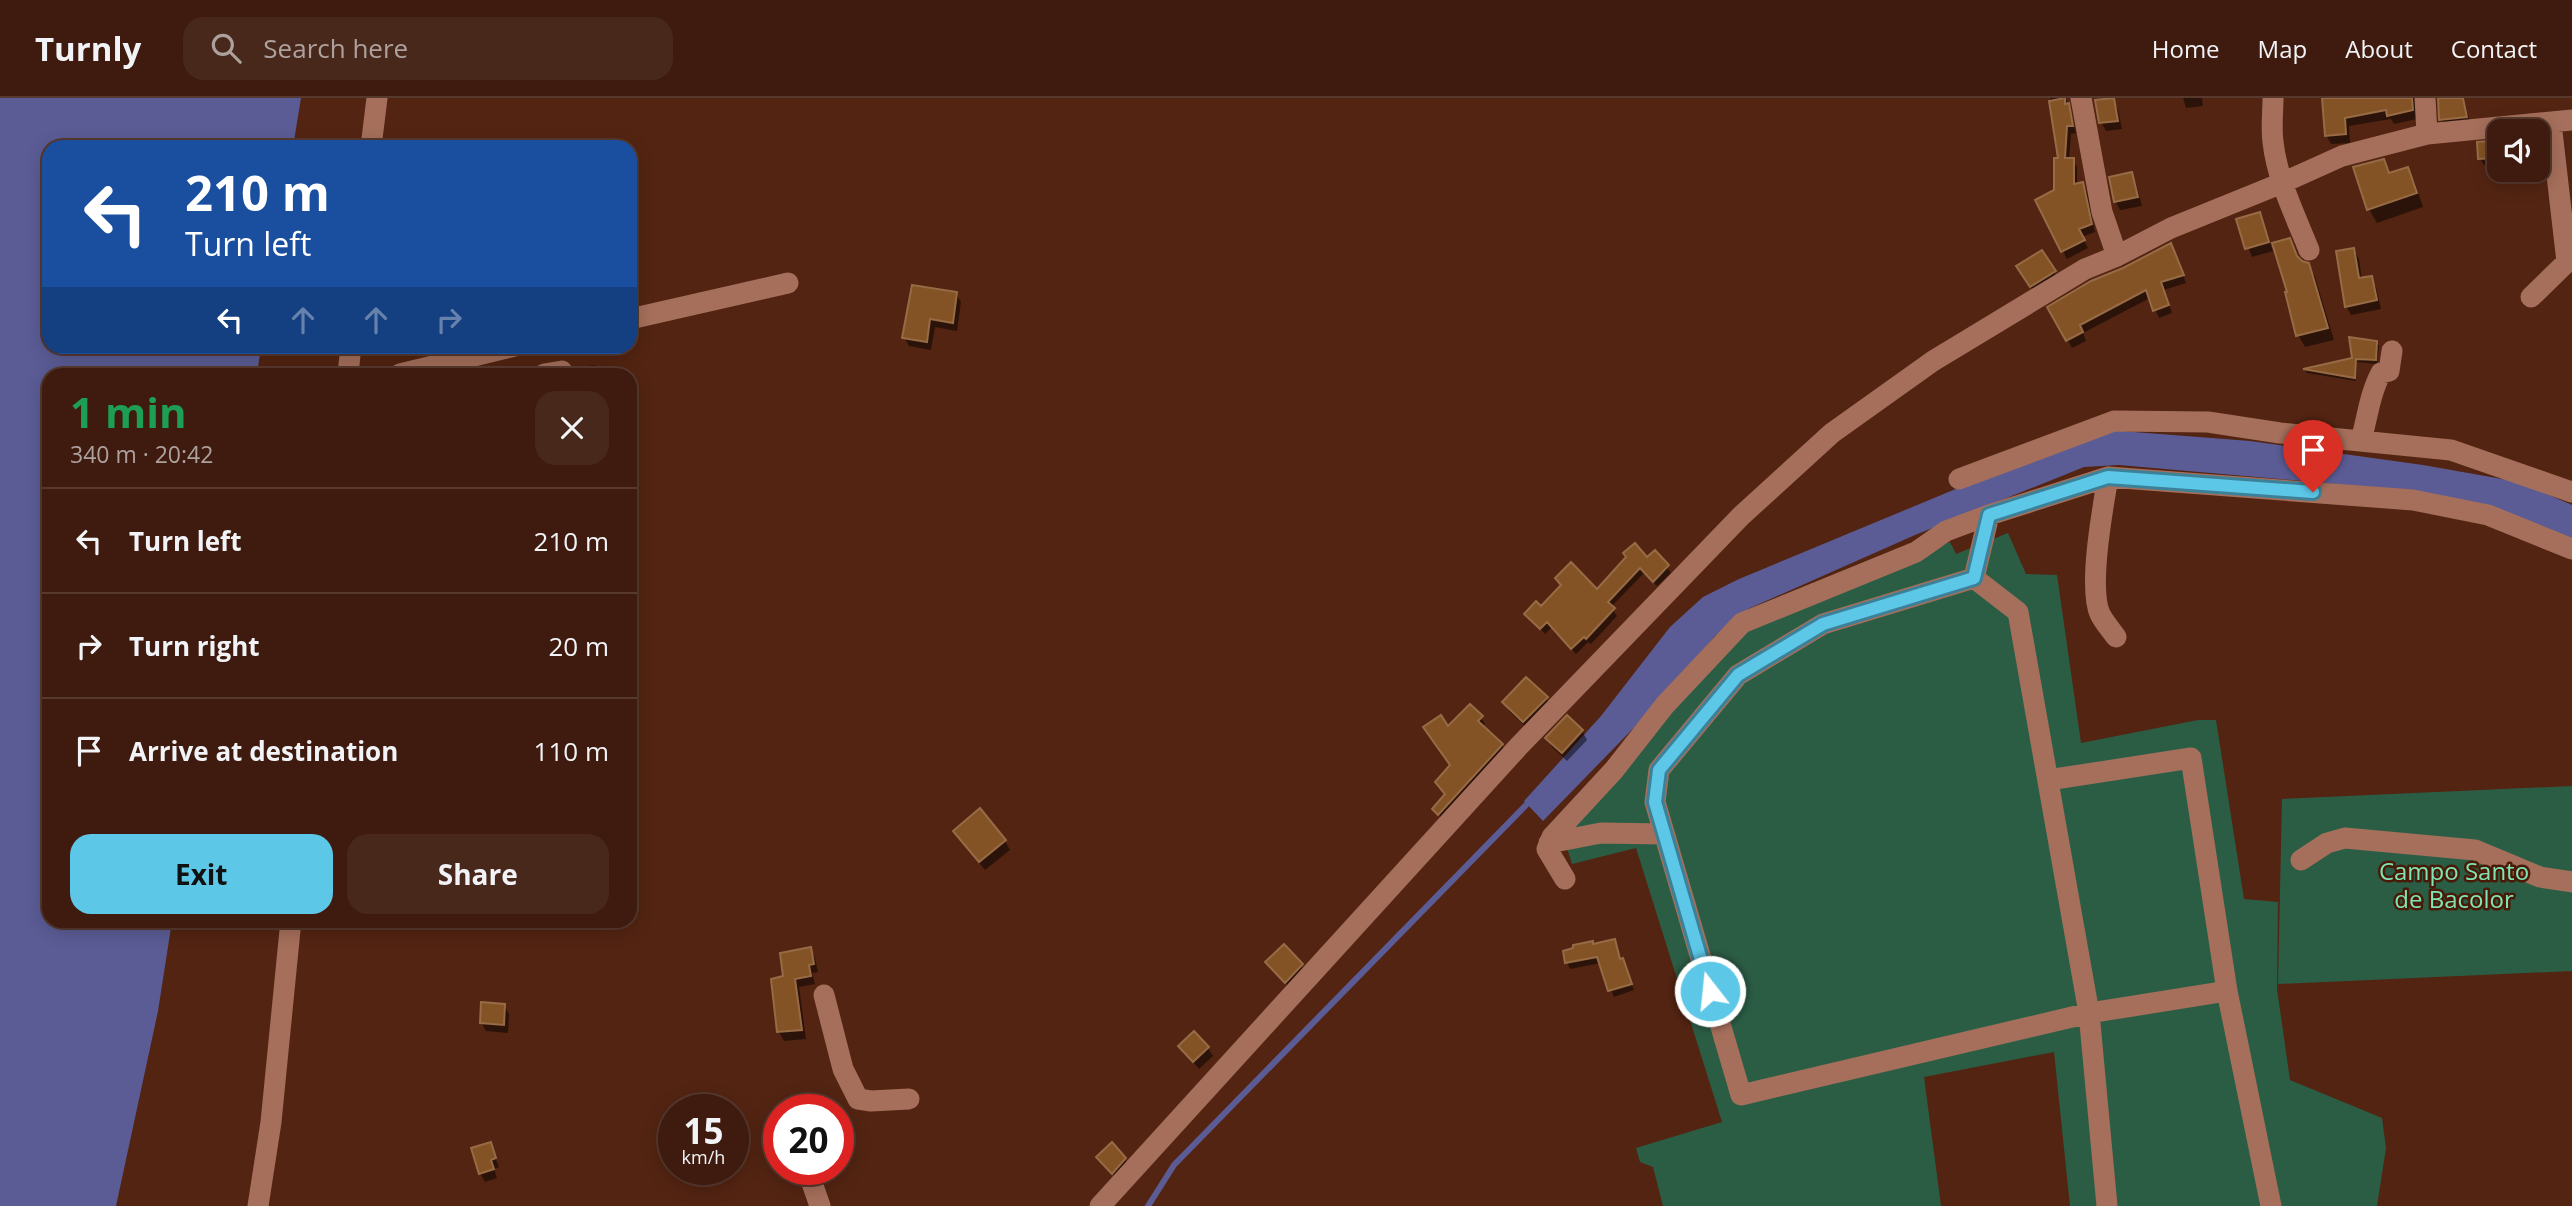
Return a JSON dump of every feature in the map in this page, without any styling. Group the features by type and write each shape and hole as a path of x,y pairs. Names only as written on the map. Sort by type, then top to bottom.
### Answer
{"street":[{"path":"372,140 377,98"},
{"path":"2081,98 2102,212 2117,256"},
{"path":"2273,98 2273,139 2282,183 2309,250"},
{"path":"2425,98 2427,134"},
{"path":"1100,1206 1519,746 1741,516 1832,433 1933,360 2085,269 2171,228 2342,156 2427,134 2562,121 2567,262 2531,297"},
{"path":"637,317 788,283"},
{"path":"2361,441 2374,386 2381,373 2389,372 2392,351"},
{"path":"424,368 481,354"},
{"path":"1959,479 2114,421 2208,422 2451,450 2572,492"},
{"path":"2108,477 2097,540 2096,587 2099,612 2116,637"},
{"path":"1564,879 1547,849 1552,837 1614,770 1665,705 1742,623 1892,563 1916,552 1946,531 1989,515 2108,477 2413,500 2488,515 2572,550"},
{"path":"1974,578 1989,515"},
{"path":"1974,578 2018,612 2088,1013 2107,1206"},
{"path":"1974,578 1823,624 1738,675 1659,770 1655,802 1741,1096 2088,1013 2227,992"},
{"path":"2048,780 2191,758 2227,992 2271,1206"},
{"path":"1549,843 1601,834 1664,834"},
{"path":"2301,860 2327,843 2345,838 2475,850 2540,877 2572,882"},
{"path":"258,1206 271,1122 291,928"},
{"path":"824,995 843,1069 858,1099 909,1099"},
{"path":"812,1185 820,1206"}],"green space":[{"path":"2008,533 2026,574 2057,575 2081,743 2198,720 2216,720 2244,899 2278,902 2277,989 2290,1080 2382,1118 2386,1148 2377,1206 2070,1206 2054,1052 1924,1077 1941,1206 1663,1206 1653,1167 1640,1162 1636,1148 1722,1122 1636,848 1572,864 1563,835 1654,729 1754,624 1950,542 1956,554"},
{"name":"Campo Santo de Bacolor","path":"2572,786 2572,971 2278,984 2282,799"}],"water":[{"path":"0,98 301,98 294,140 42,140 42,354 260,354 258,368 42,368 42,928 171,928 158,1011 116,1206 0,1206"},
{"path":"2108,430 2250,441 2423,465 2519,482 2572,505 2572,542 2423,497 2336,484 2119,465 2084,467 1915,535 1748,609 1715,636 1655,706 1543,821 1524,801 1601,716 1670,627 1703,597 1739,579 1987,476"}],"building":[{"path":"2065,98 2065,104 2069,103 2073,126 2067,126 2065,158 2074,158 2074,184 2083,182 2092,224 2079,229 2085,240 2061,252 2035,200 2054,190 2054,158 2058,158 2049,101"},
{"path":"2114,98 2118,121 2099,123 2095,100"},
{"path":"2322,98 2412,98 2413,110 2387,116 2386,110 2345,118 2346,134 2325,136"},
{"path":"2438,98 2463,98 2467,117 2439,120"},
{"path":"2487,141 2487,159 2478,159 2477,142"},
{"path":"2384,159 2389,173 2408,167 2417,193 2367,210 2353,167"},
{"path":"2132,172 2138,197 2114,202 2109,177"},
{"path":"2260,212 2269,242 2245,249 2236,219"},
{"path":"2290,238 2297,256 2309,263 2328,328 2296,336 2287,292 2272,243"},
{"path":"2171,243 2184,275 2161,282 2169,305 2153,311 2146,290 2080,325 2083,332 2066,341 2047,307 2091,281"},
{"path":"2354,248 2359,278 2372,276 2377,300 2345,307 2336,251"},
{"path":"2042,250 2056,271 2030,287 2016,266"},
{"path":"912,285 957,292 953,323 930,319 927,342 902,338"},
{"path":"2349,337 2377,341 2376,360 2356,359 2355,378 2303,369 2352,358"},
{"path":"1635,543 1647,557 1655,550 1669,565 1653,582 1640,568 1608,602 1615,608 1586,639 1584,637 1571,649 1547,622 1540,629 1524,614 1536,601 1541,606 1561,585 1555,578 1571,562 1597,589 1626,557 1623,553"},
{"path":"1526,677 1548,697 1523,722 1502,702"},
{"path":"1470,704 1483,716 1478,721 1503,744 1438,815 1432,809 1445,794 1435,782 1450,765 1423,727 1441,715 1448,726"},
{"path":"1567,715 1583,730 1562,753 1545,738"},
{"path":"980,808 1006,840 979,862 953,831"},
{"path":"1615,939 1620,959 1623,958 1632,984 1608,991 1597,957 1565,963 1563,951 1573,948 1573,945"},
{"path":"1284,944 1303,964 1285,983 1265,962"},
{"path":"811,947 814,964 809,965 811,976 795,979 802,1030 777,1032 771,979 783,976 780,953"},
{"path":"481,1002 505,1004 504,1025 480,1023"},
{"path":"1194,1031 1209,1047 1193,1062 1178,1046"},
{"path":"491,1142 496,1158 491,1160 494,1169 479,1174 471,1148"},
{"path":"1112,1142 1126,1158 1112,1174 1096,1157"}],"waterway":[{"path":"1148,1206 1174,1165 1532,799"}],"route":[{"path":"1710,991 1655,802 1659,770 1738,675 1823,624 1974,578 1989,515 2108,477 2313,492"}]}
